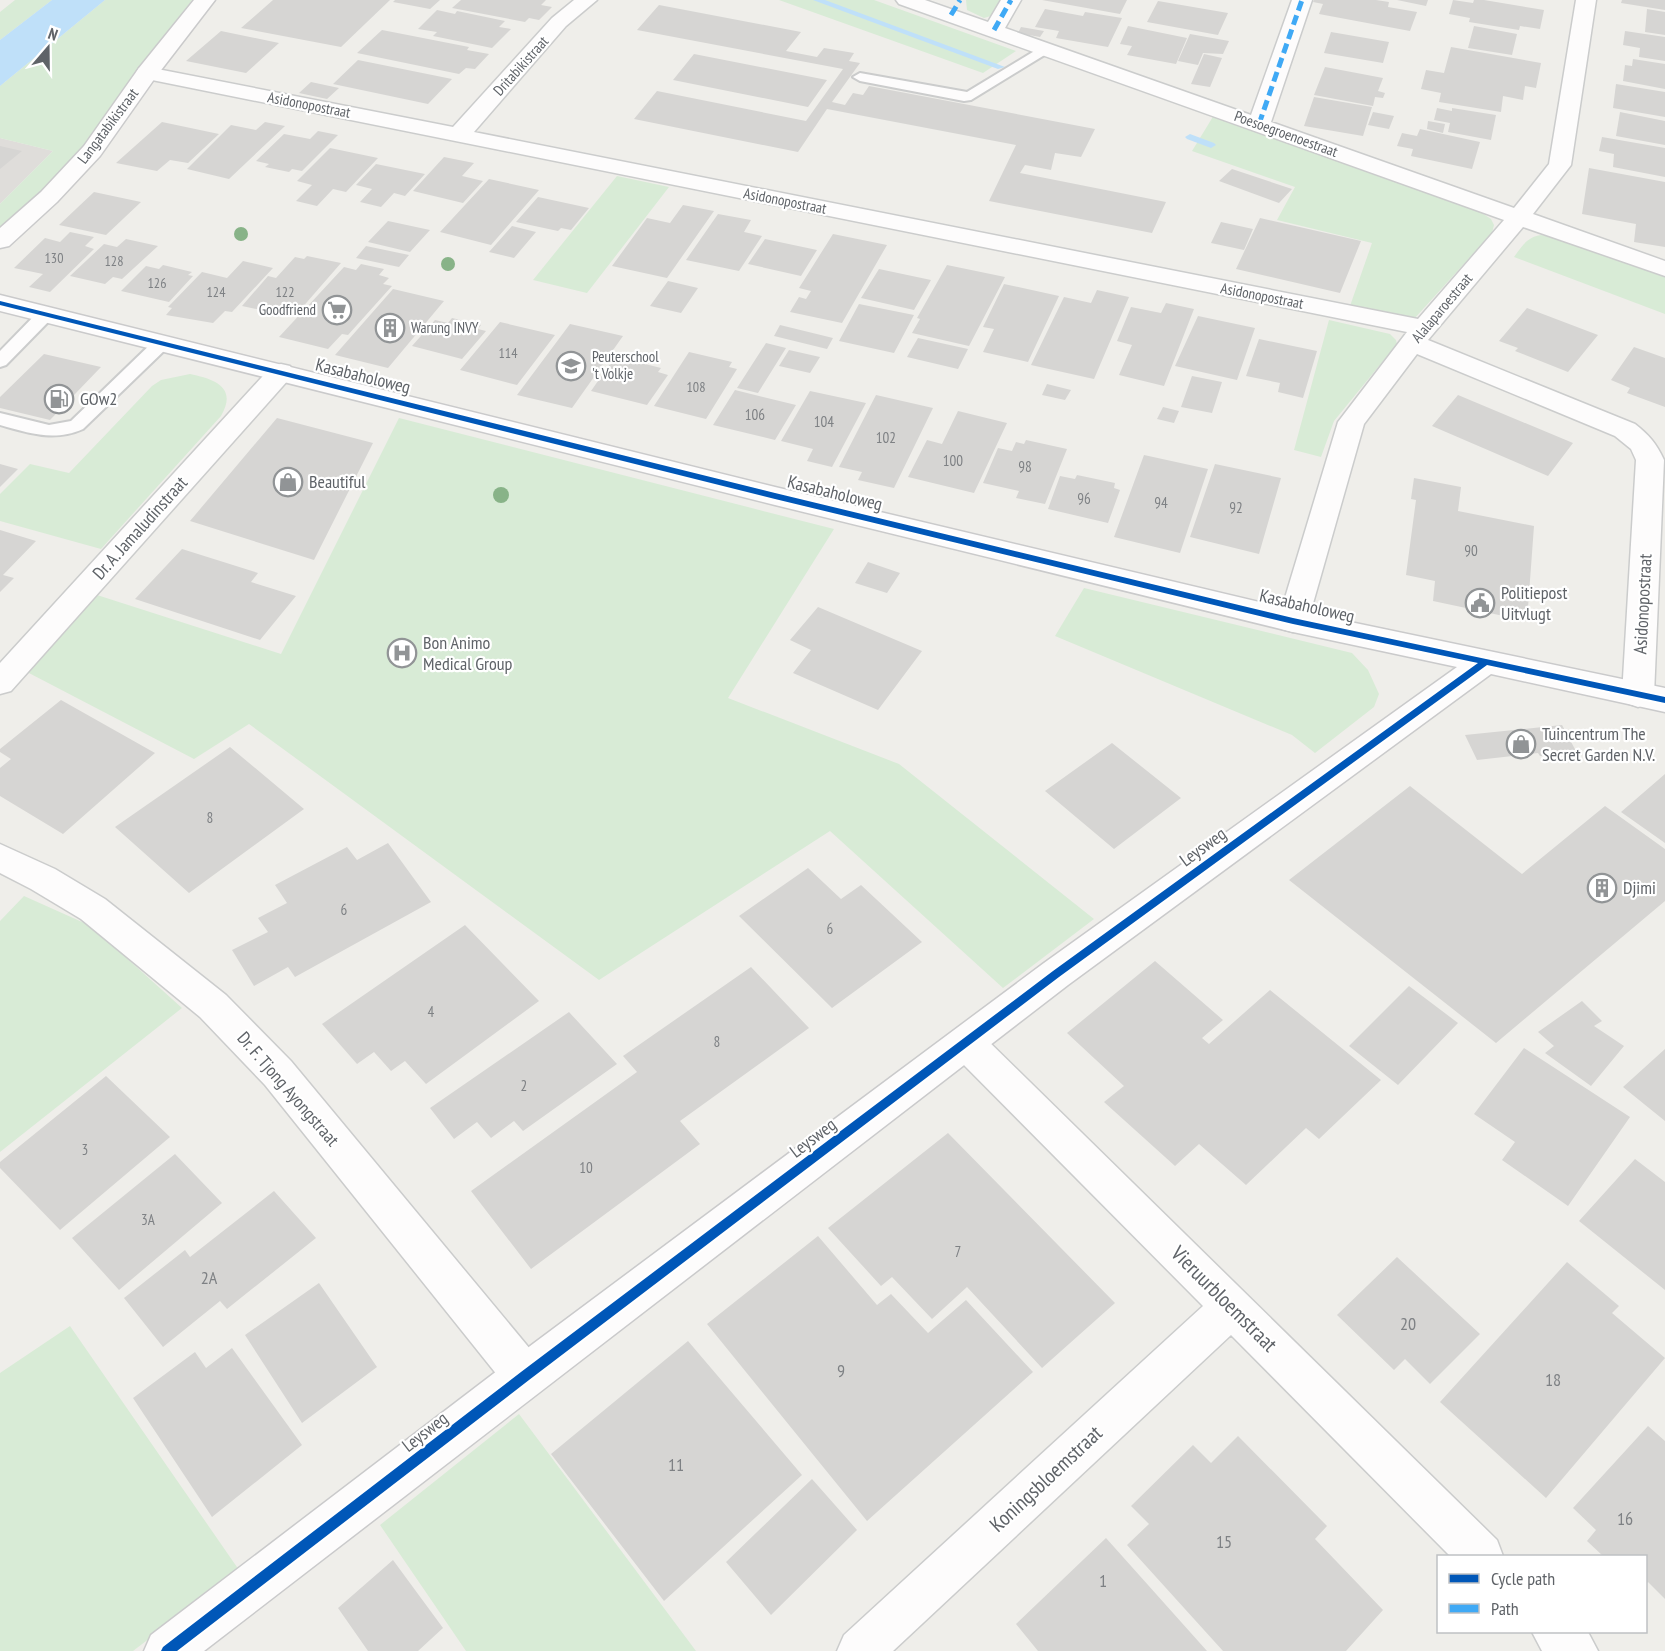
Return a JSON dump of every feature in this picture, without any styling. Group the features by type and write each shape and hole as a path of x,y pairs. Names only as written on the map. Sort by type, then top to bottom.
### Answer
{"street":[{"name":"Langatabikistraat","path":"0,241 49,197 92,151 147,73 205,0"},
{"name":"Dritabikistraat","path":"458,136 559,22 587,0"},
{"name":"Poesoegroenoestraat","path":"906,0 955,8 994,30 1665,269"},
{"path":"994,30 1011,0"},
{"path":"1259,124 1302,0"},
{"name":"Alalaparoestraat","path":"1293,621 1350,422 1418,335 1520,217 1560,165 1586,0"},
{"name":"Asidonopostraat","path":"147,73 1418,335 1625,430 1643,444 1650,460 1638,695"},
{"name":"Kasabaholoweg","path":"0,303 786,499 1293,621 1665,700"},
{"name":"Dr. A. Jamaludinstraat","path":"0,683 281,372"},
{"name":"Leysweg","path":"167,1651 525,1376 1056,974 1486,662"},
{"name":"Dr. F. Tjong Ayongstraat","path":"0,858 43,879 93,909 213,1006 278,1073 525,1376"},
{"name":"Vieruurbloemstraat","path":"966,1043 1478,1555"},
{"name":"Koningsbloemstraat","path":"860,1651 1231,1307"},
{"path":"1557,1633 1575,1651"}],"lane":[{"path":"860,77 964,97 971,96 1046,48"},
{"path":"0,362 46,314"},
{"path":"0,419 53,432 66,431 77,425 162,343"}],"shaded area":[{"path":"0,138 53,151 0,204"}],"green space":[{"path":"15,0 52,0 0,40 0,12"},
{"path":"105,0 192,0 78,156 0,232 0,204 53,151 0,138 0,86"},
{"path":"779,0 874,0 1016,51 983,73"},
{"path":"966,0 1003,0 994,15 984,18 967,10"},
{"path":"1214,115 1479,211 1491,219 1494,225 1492,233 1414,319 1350,306 1372,243 1277,220 1295,187 1192,151"},
{"path":"617,176 669,187 587,293 533,280"},
{"path":"1541,235 1556,238 1665,277 1665,314 1514,257 1528,240"},
{"path":"1329,320 1390,334 1397,344 1334,421 1321,457 1294,450"},
{"path":"190,374 215,382 225,391 226,406 221,416 101,549 0,521 0,494 30,464 69,473 152,386 161,380"},
{"path":"399,418 834,529 728,698 899,764 1094,919 1003,988 830,831 599,980 249,724 194,759 27,672 97,595 281,654"},
{"path":"1084,588 1352,653 1368,670 1379,694 1374,707 1315,753 1292,735 1055,636"},
{"path":"24,896 91,926 182,1008 0,1152 0,921"},
{"path":"70,1326 239,1570 133,1651 0,1651 0,1373"},
{"path":"519,1414 696,1651 466,1651 380,1525"}],"water":[{"path":"52,0 105,0 0,86 0,40"}],"building":[{"path":"273,0 390,0 341,47 241,28"},
{"path":"395,0 440,0 430,9 393,2"},
{"path":"461,0 546,0 541,5 552,7 539,20 529,18 525,22 452,8"},
{"path":"1042,0 1127,0 1120,14"},
{"path":"1314,0 1376,0 1389,2 1388,7 1417,12 1410,31 1319,14 1323,4 1313,2"},
{"path":"1397,0 1428,0 1426,6"},
{"path":"1453,0 1473,3 1474,0 1484,0 1544,10 1540,29 1520,26 1519,30 1469,22 1470,18 1449,14"},
{"path":"1622,0 1665,0 1665,10 1621,3"},
{"path":"1158,1 1228,13 1218,35 1147,22"},
{"path":"659,5 801,32 786,51 817,57 824,48 854,53 849,61 860,63 832,102 845,105 853,93 863,95 869,86 1095,129 1081,157 1055,153 1051,170 1025,165 1020,173 1166,202 1152,233 989,201 1016,145 827,109 798,152 634,119 657,91 806,121 843,69 637,30"},
{"path":"1045,9 1083,16 1085,12 1122,18 1108,47 1056,38 1059,31 1035,27"},
{"path":"1647,9 1665,12 1665,35 1645,32"},
{"path":"437,10 455,14 457,11 505,21 499,27 511,29 492,48 433,36 437,32 418,29"},
{"path":"1128,26 1187,38 1176,64 1127,55 1132,46 1120,44"},
{"path":"1474,26 1517,34 1512,55 1468,48"},
{"path":"1021,27 1044,31 1040,37 1018,33"},
{"path":"382,30 469,47 467,50 489,54 475,69 466,68 459,74 357,53"},
{"path":"221,31 279,43 246,73 186,61"},
{"path":"1625,31 1665,37 1665,61 1639,57 1640,48 1623,45"},
{"path":"1331,32 1389,42 1383,63 1324,53"},
{"path":"1190,34 1229,41 1223,54 1203,53 1198,65 1178,61"},
{"path":"1451,47 1541,63 1536,88 1525,86 1523,100 1503,96 1501,112 1439,102 1441,93 1421,89 1426,70 1444,73"},
{"path":"694,54 827,80 808,107 673,80"},
{"path":"1204,54 1222,58 1210,87 1191,84"},
{"path":"1633,59 1665,64 1665,89 1623,81 1625,65 1632,66"},
{"path":"358,60 452,79 428,104 333,84"},
{"path":"1325,67 1383,78 1378,91 1385,93 1383,98 1375,97 1373,106 1314,95"},
{"path":"311,82 339,88 327,99 299,93"},
{"path":"1616,84 1665,92 1665,117 1613,108"},
{"path":"1314,97 1372,107 1363,136 1304,126"},
{"path":"1437,108 1496,115 1491,140 1448,132 1450,123 1434,120"},
{"path":"1373,112 1394,116 1389,129 1368,125"},
{"path":"1620,112 1665,121 1665,145 1616,136"},
{"path":"1428,121 1445,124 1443,133 1427,129"},
{"path":"162,122 219,134 188,163 170,160 157,171 116,163"},
{"path":"265,122 285,126 229,179 187,169 231,125 256,130"},
{"path":"1420,129 1480,142 1472,169 1411,156 1413,149 1397,146 1402,133 1417,136"},
{"path":"318,131 338,135 302,171 292,169 289,172 265,167 269,164 256,161 284,134 310,139"},
{"path":"1602,137 1665,148 1665,177 1613,167 1614,154 1599,151"},
{"path":"0,146 22,151 0,169"},
{"path":"330,148 378,158 346,192 333,189 317,206 296,201 312,185 297,181"},
{"path":"444,157 474,163 462,176 483,181 463,203 413,191"},
{"path":"376,164 425,174 405,196 394,193 381,207 360,202 372,189 356,185"},
{"path":"1589,168 1665,182 1665,247 1634,242 1636,224 1582,214"},
{"path":"1232,169 1292,189 1279,203 1219,181"},
{"path":"489,179 539,190 491,245 440,232"},
{"path":"94,192 141,202 106,235 59,225"},
{"path":"538,197 589,208 571,230 561,228 558,231 516,222"},
{"path":"683,205 714,211 667,278 612,266 647,218 670,223"},
{"path":"718,214 751,220 744,232 762,236 739,271 686,260"},
{"path":"1260,218 1361,241 1340,293 1236,269"},
{"path":"388,221 430,230 410,252 368,242"},
{"path":"1221,222 1253,229 1244,250 1211,243"},
{"path":"512,226 536,232 514,258 489,252"},
{"path":"70,232 94,237 85,246 94,249 50,292 29,287 43,274 14,268 45,238 60,242"},
{"path":"833,234 887,245 842,323 790,312 799,297 806,299 811,291 799,288"},
{"path":"126,239 158,246 122,279 113,277 105,284 70,276 104,244 117,247"},
{"path":"765,239 817,250 801,276 748,264"},
{"path":"366,246 409,255 399,267 356,258"},
{"path":"307,256 341,263 294,317 242,306 268,276 276,278 295,257 304,259"},
{"path":"243,261 273,268 232,312 225,311 213,323 166,315 172,308 168,307 202,272 227,278"},
{"name":"Goodfriend","path":"361,264 384,269 379,275 389,278 383,284 392,286 348,335 342,334 328,349 279,337 344,267 356,270"},
{"path":"163,265 192,272 188,275 193,276 169,302 121,291 146,266 159,269"},
{"path":"947,265 1005,277 969,346 912,333 920,319 917,318"},
{"path":"879,269 931,280 914,310 861,298"},
{"path":"668,281 698,288 681,313 650,306"},
{"path":"1004,284 1059,296 1028,362 983,352 994,329 983,327"},
{"name":"Warung INVY","path":"393,289 444,301 388,368 335,355"},
{"path":"1097,290 1129,297 1094,379 1031,365 1064,297 1091,303"},
{"path":"1166,303 1194,309 1164,386 1119,375 1132,345 1117,341 1131,307 1161,313"},
{"path":"859,304 914,315 894,353 839,341"},
{"path":"1527,308 1598,335 1568,372 1515,351 1518,348 1499,341"},
{"path":"1198,316 1255,328 1237,380 1175,366"},
{"path":"452,318 481,325 478,329 486,331 462,359 412,346 435,320 448,323"},
{"path":"500,322 555,335 517,385 460,370"},
{"name":"Peuterschool 't Volkje","path":"570,324 623,336 572,408 517,395"},
{"path":"780,325 833,338 827,349 774,336"},
{"path":"918,338 968,349 958,369 907,357"},
{"path":"1259,339 1317,351 1303,398 1278,392 1280,383 1246,376"},
{"path":"766,343 786,348 758,393 737,388"},
{"path":"1634,347 1665,358 1665,407 1627,393 1630,388 1611,380"},
{"path":"789,350 820,357 810,373 779,366"},
{"path":"689,352 732,362 729,367 737,369 706,419 654,406"},
{"path":"44,354 101,367 50,420 0,408 0,397"},
{"path":"629,360 661,368 658,372 668,375 647,405 591,391 612,361 627,364"},
{"path":"1192,376 1222,382 1212,413 1181,407"},
{"path":"1047,384 1071,390 1065,400 1042,395"},
{"path":"735,390 796,405 775,440 713,425"},
{"path":"810,391 866,403 832,467 807,461 813,449 781,441"},
{"path":"876,395 933,408 894,488 858,480 862,472 839,467"},
{"path":"1458,395 1573,443 1548,476 1432,426"},
{"path":"1163,407 1179,411 1174,423 1157,419"},
{"path":"958,411 1007,423 974,493 908,477 927,440 942,444"},
{"name":"Beautiful","path":"277,418 373,443 314,560 190,521"},
{"path":"1026,440 1067,449 1045,504 1016,498 1019,491 983,483 998,448 1012,451 1016,442 1024,444"},
{"path":"1144,455 1208,469 1180,553 1114,537"},
{"path":"0,464 18,469 0,487"},
{"path":"1215,464 1281,478 1259,554 1190,537"},
{"path":"1077,475 1115,483 1114,488 1120,490 1108,523 1048,509 1060,476 1075,479"},
{"path":"1414,478 1461,487 1458,511 1534,526 1527,621 1433,601 1435,581 1406,575 1416,500 1411,499"},
{"path":"0,530 36,541 3,575 14,578 0,592"},
{"path":"182,549 258,573 251,582 296,596 260,640 135,599"},
{"path":"868,562 900,573 887,593 855,583"},
{"path":"818,607 922,651 878,710 793,673 811,650 790,640"},
{"path":"61,700 155,753 63,834 0,796 0,768 11,759 0,752 0,749"},
{"name":"Tuincentrum The Secret Garden N.V.","path":"1562,725 1577,753 1540,756 1538,753 1477,760 1465,735"},
{"path":"1112,743 1181,798 1114,849 1045,791"},
{"path":"230,747 304,809 189,893 115,827"},
{"path":"1665,774 1665,843 1621,812"},
{"path":"1410,786 1522,874 1605,806 1665,849 1665,901 1496,1043 1289,880"},
{"path":"388,843 431,902 295,977 288,967 254,986 232,950 268,932 258,918 287,903 275,885 347,847 357,860"},
{"path":"808,868 841,899 861,885 922,942 832,1008 739,916"},
{"path":"465,925 539,1001 426,1084 405,1061 391,1071 374,1052 357,1064 322,1024"},
{"path":"1155,961 1223,1020 1202,1038 1209,1044 1270,990 1381,1080 1319,1139 1306,1128 1246,1185 1199,1144 1175,1166 1104,1102 1124,1086 1067,1033"},
{"path":"751,967 809,1028 680,1121 700,1144 531,1269 471,1191 637,1072 623,1056"},
{"path":"1409,986 1458,1023 1398,1085 1349,1046"},
{"path":"1582,1001 1602,1021 1594,1026 1624,1046 1591,1086 1545,1053 1554,1046 1538,1032"},
{"path":"569,1012 617,1064 523,1131 514,1121 491,1138 477,1122 454,1139 430,1108"},
{"path":"1524,1048 1630,1117 1568,1206 1502,1160 1515,1142 1474,1114"},
{"path":"1665,1049 1665,1121 1623,1087"},
{"path":"106,1076 170,1137 60,1230 0,1168 0,1162"},
{"path":"948,1133 1115,1303 1042,1368 967,1287 932,1319 892,1277 881,1286 828,1228"},
{"path":"175,1154 222,1203 119,1290 72,1238"},
{"path":"1635,1159 1665,1182 1665,1290 1579,1221"},
{"path":"274,1191 316,1238 227,1309 220,1301 163,1347 124,1298 185,1250 190,1257"},
{"path":"818,1236 877,1305 891,1294 928,1333 966,1300 1033,1372 867,1521 707,1324"},
{"path":"1397,1257 1480,1334 1430,1384 1405,1359 1394,1370 1337,1315"},
{"path":"1567,1262 1619,1306 1612,1313 1665,1358 1546,1498 1440,1402"},
{"path":"319,1283 377,1367 302,1423 245,1335"},
{"path":"688,1341 802,1475 664,1601 551,1454"},
{"path":"232,1348 302,1445 212,1517 133,1398 195,1352 206,1368"},
{"path":"1648,1426 1665,1441 1665,1599 1647,1583 1647,1555 1602,1555 1587,1541 1596,1530 1573,1508"},
{"path":"1238,1436 1327,1526 1315,1539 1383,1610 1346,1651 1223,1651 1127,1545 1149,1524 1131,1506 1193,1445 1211,1463"},
{"path":"812,1479 857,1530 771,1615 726,1562"},
{"path":"1106,1538 1207,1651 1038,1651 1016,1624"},
{"path":"393,1560 443,1628 418,1651 368,1651 338,1608"}],"waterway":[{"path":"817,0 1001,67"},
{"path":"1190,137 1211,145"}],"marked path":[{"path":"951,15 960,0"},
{"path":"994,30 1011,0"},
{"path":"1259,124 1302,0"}],"cycle path":[{"path":"0,303 775,496 1293,621 1665,700"},
{"path":"167,1651 525,1376 1056,974 1486,662"}],"place":[{"name":"Goodfriend","path":"337,310"},
{"name":"Warung INVY","path":"390,328"},
{"name":"Peuterschool 't Volkje","path":"571,366"},
{"name":"GOw2","path":"59,399"},
{"name":"Beautiful","path":"288,482"},
{"name":"Politiepost Uitvlugt","path":"1480,603"},
{"name":"Bon Animo Medical Group","path":"402,653"},
{"name":"Tuincentrum The Secret Garden N.V.","path":"1521,744"},
{"name":"Djimi","path":"1602,888"}]}
